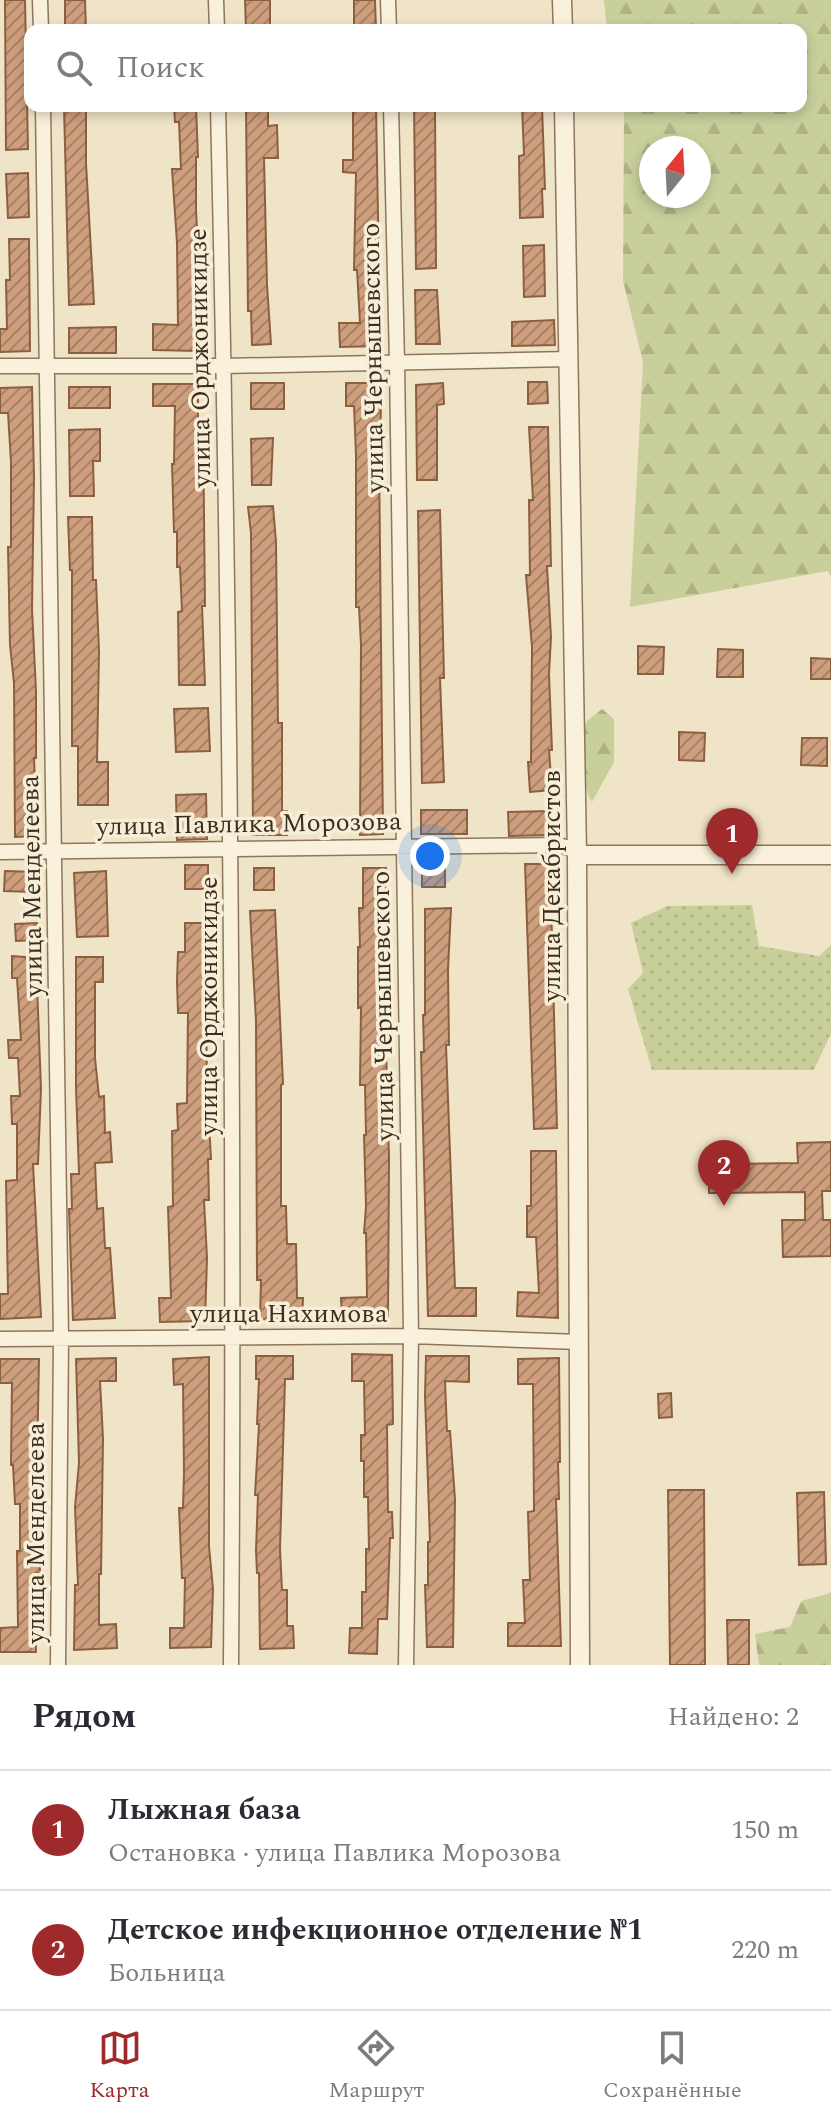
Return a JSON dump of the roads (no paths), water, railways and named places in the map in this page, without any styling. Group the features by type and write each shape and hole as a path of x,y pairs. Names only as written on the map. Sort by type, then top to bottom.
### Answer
{"street":[{"path":"40,0 41,24"},
{"path":"216,0 217,24"},
{"path":"388,0 389,24"},
{"path":"562,0 563,24"},
{"name":"улица Менделеева","path":"43,112 61,1338 58,1665"},
{"name":"улица Орджоникидзе","path":"218,112 231,848 231,1665"},
{"name":"улица Чернышевского","path":"391,112 411,1336 406,1665"},
{"name":"улица Декабристов","path":"564,112 577,855 580,1665"},
{"path":"0,366 224,366 569,359"},
{"name":"улица Павлика Морозова","path":"0,852 558,845 570,848 577,855 831,855"},
{"name":"улица Нахимова","path":"0,1339 411,1336 579,1342"}],"place":[{"name":"Лыжная база","path":"732,874"},
{"name":"Детское инфекционное отделение №1","path":"724,1206"}]}
